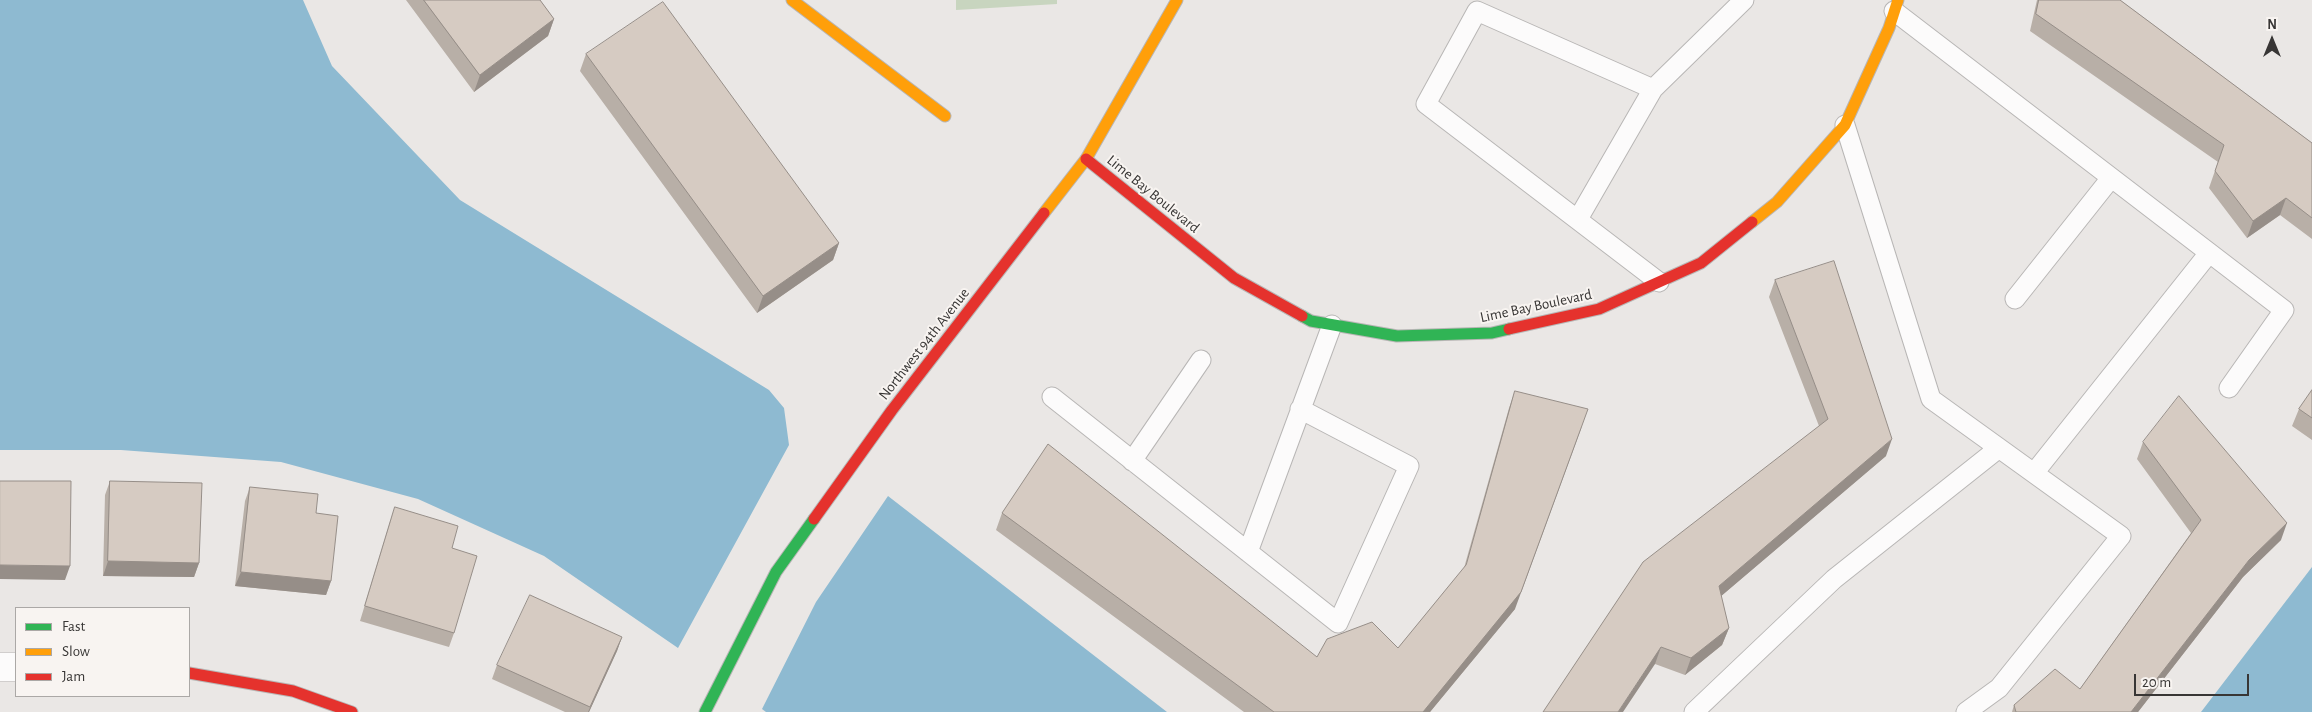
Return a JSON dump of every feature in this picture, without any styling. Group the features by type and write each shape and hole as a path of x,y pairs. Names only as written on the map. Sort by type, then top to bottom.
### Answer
{"street":[{"path":"792,0 945,116"},
{"name":"Northwest 94th Avenue","path":"705,712 776,572 892,410 1086,159 1177,0"},
{"name":"Lime Bay Boulevard","path":"1086,159 1234,278 1311,321 1396,336 1492,333 1599,309 1659,282 1701,262 1778,202 1845,125 1896,6"},
{"path":"0,667 15,667"},
{"path":"190,673 293,690 352,712"}],"lane":[{"path":"1578,219 1653,88 1744,0"},
{"path":"1896,6 2112,178 2284,310 2230,388"},
{"path":"1653,88 1477,11 1426,104 1659,282"},
{"path":"1845,125 1931,399 2121,536 1999,688 1966,712"},
{"path":"2015,299 2112,178"},
{"path":"2034,473 2209,253"},
{"path":"1248,552 1332,325"},
{"path":"1132,461 1201,360"},
{"path":"1052,397 1338,623 1408,466 1300,409"},
{"path":"1694,712 1834,579 1999,448"}],"green space":[{"path":"956,0 1057,0 1057,4 956,10"}],"water":[{"path":"0,0 303,0 332,66 460,200 769,390 784,408 789,445 678,648 544,556 418,499 281,462 121,450 0,450"},
{"path":"888,496 1167,712 766,712 762,709 816,602"},
{"path":"2312,567 2312,712 2201,712"}],"building":[{"path":"424,0 540,0 554,19 480,75"},
{"path":"2039,0 2120,0 2312,143 2312,218 2286,198 2253,221 2215,171 2224,145 2036,14"},
{"path":"663,2 839,243 763,296 586,54"},
{"path":"1834,261 1892,439 1719,586 1729,628 1691,658 1661,647 1618,712 1543,712 1643,562 1828,419 1775,280"},
{"path":"2312,390 2312,418 2299,409"},
{"path":"1515,391 1588,409 1521,592 1423,712 1274,712 1002,513 1048,444 1317,657 1327,639 1372,622 1398,648 1466,565"},
{"path":"2179,396 2287,523 2249,560 2131,712 2016,712 2014,705 2055,669 2080,689 2201,520 2143,442"},
{"path":"0,481 71,481 70,566 0,565"},
{"path":"110,481 202,483 199,563 108,561"},
{"path":"250,487 318,494 316,513 338,516 331,581 241,572"},
{"path":"395,507 458,526 452,548 477,556 454,633 365,606"},
{"path":"530,595 622,637 590,707 497,665"}],"traffic: fast":[{"path":"1302,316 1311,321 1397,336 1492,333 1509,329"},
{"path":"705,712 776,572 814,519"}],"traffic: slow":[{"path":"792,0 945,116"},
{"path":"1044,213 1086,159 1177,0"},
{"path":"1752,222 1777,202 1845,125 1889,28 1898,0"}],"traffic: jam":[{"path":"1086,159 1234,278 1302,316"},
{"path":"814,519 892,410 1044,213"},
{"path":"1509,329 1599,309 1701,263 1752,222"},
{"path":"190,673 293,691 352,712"}]}
